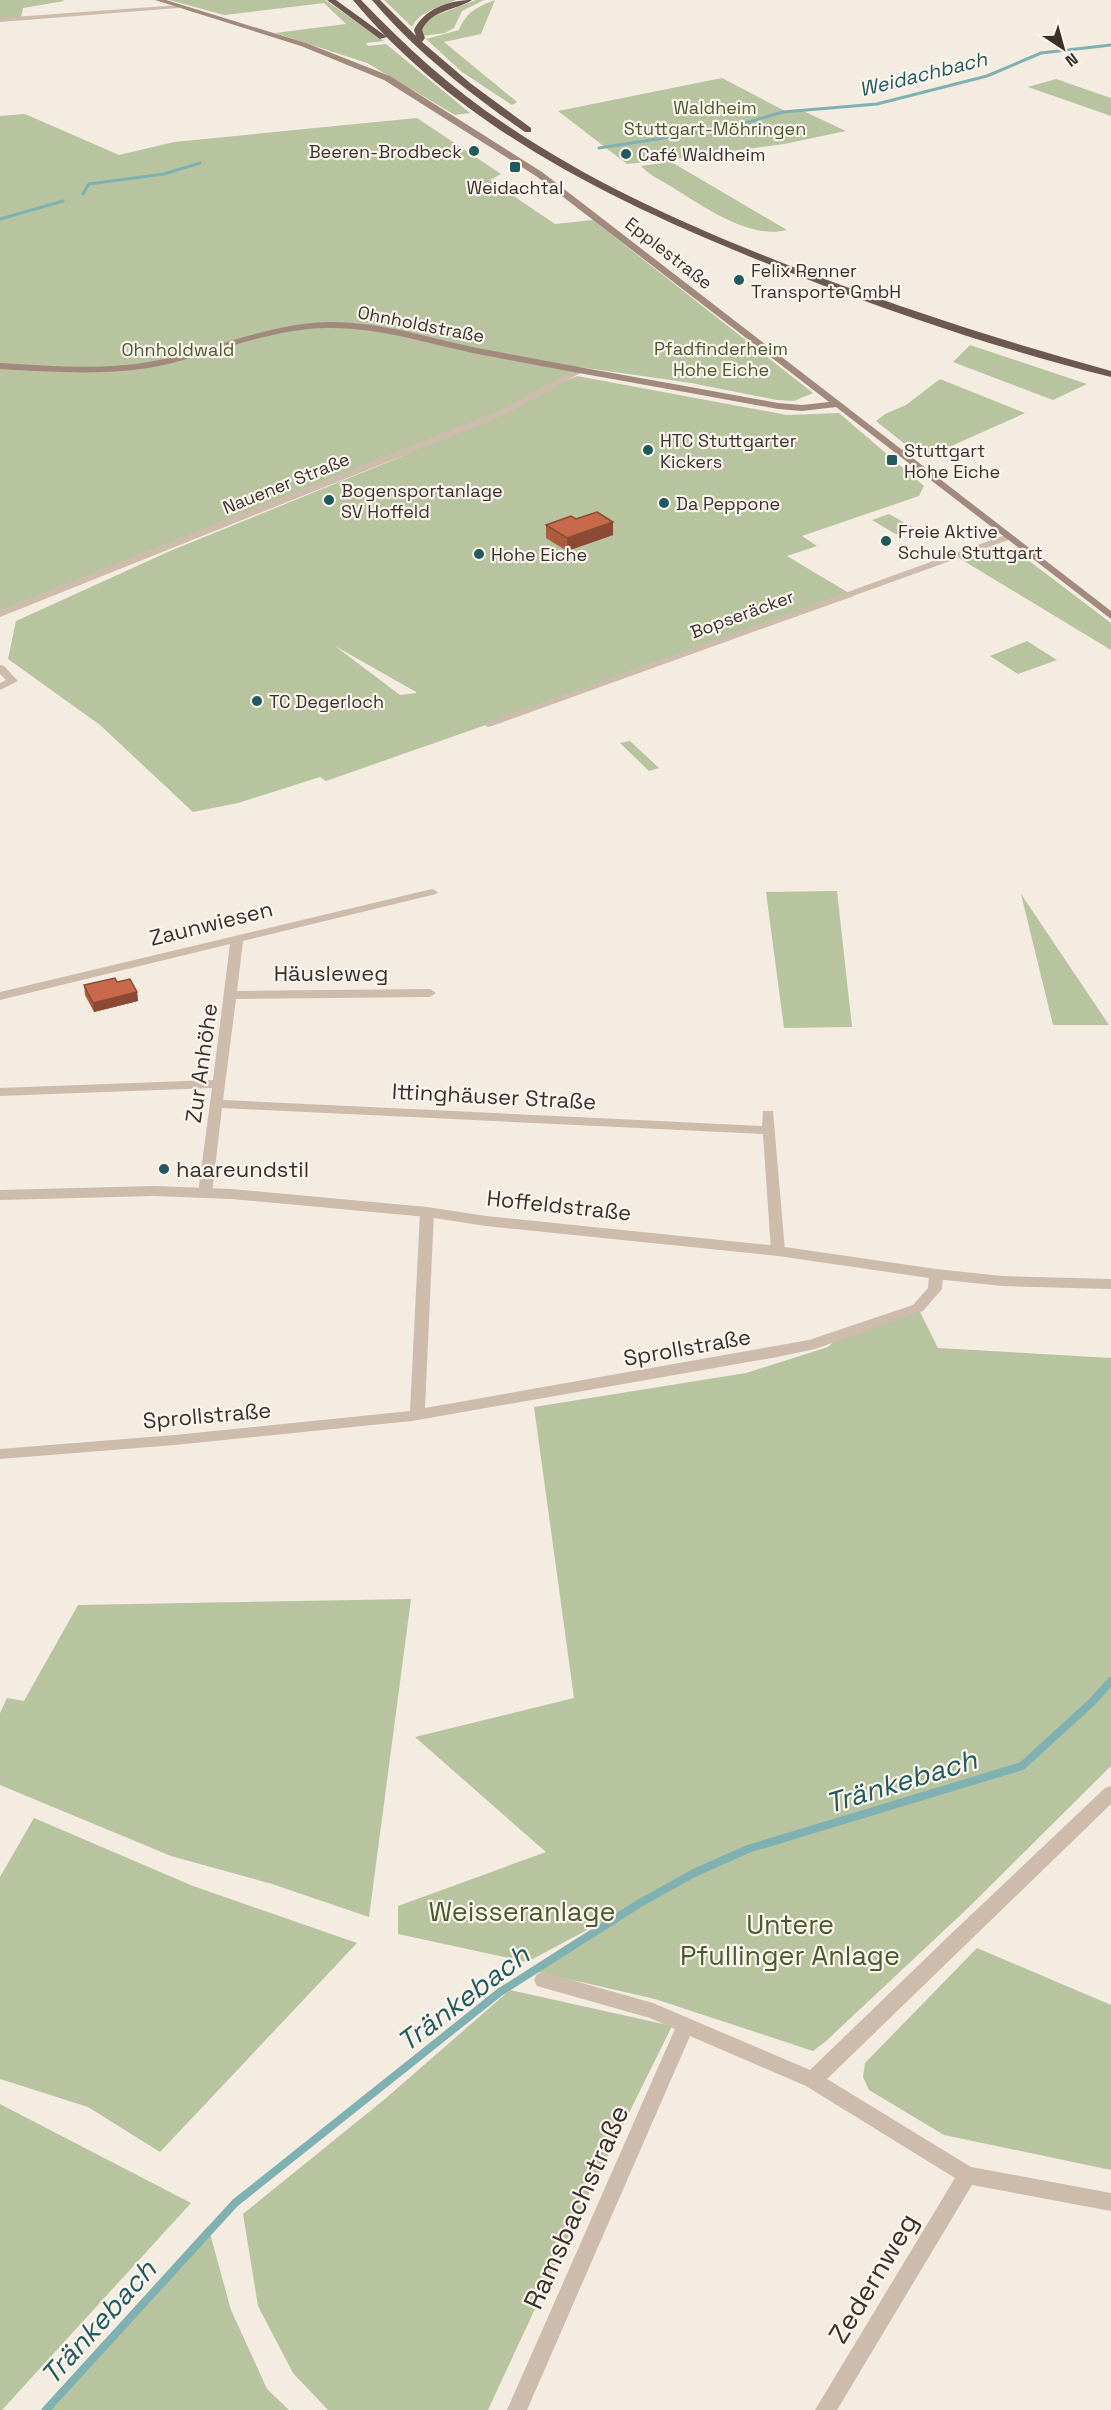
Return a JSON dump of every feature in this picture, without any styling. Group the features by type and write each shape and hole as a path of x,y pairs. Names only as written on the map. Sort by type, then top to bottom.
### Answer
{"highway":[{"path":"331,0 388,41 402,47"},
{"path":"357,0 402,47 485,114 586,177 686,226 824,283 982,337 1111,374"},
{"path":"376,0 417,43 481,97 533,133"},
{"path":"417,43 421,38 418,30 424,19 468,0"},
{"path":"637,191 739,238 888,296 993,330 1111,364"}],"main road":[{"name":"Epplestraße","path":"159,0 345,58 387,78 539,174 1111,616"},
{"name":"Ohnholdstraße","path":"0,366 122,369 170,360 281,330 327,325 377,330 442,345 778,406 802,408 836,404"}],"street":[{"path":"0,20 178,6"},
{"name":"Nauener Straße","path":"0,614 504,412 579,370"},
{"name":"Bopseräcker","path":"488,724 1008,537"},
{"path":"0,668 14,681 0,687"},
{"name":"Zaunwiesen","path":"0,996 432,892"},
{"name":"Zur Anhöhe","path":"205,1193 232,995 237,939"},
{"name":"Häusleweg","path":"232,995 430,993"},
{"path":"0,1092 219,1084"},
{"name":"Ittinghäuser Straße","path":"217,1104 770,1130"},
{"path":"768,1114 778,1251"},
{"name":"Hoffeldstraße","path":"0,1194 154,1191 205,1193 427,1212 486,1221 778,1251 936,1274 1002,1281 1111,1284"},
{"path":"417,1415 427,1212"},
{"name":"Sprollstraße","path":"0,1454 229,1435 417,1415 810,1345 918,1308 935,1289 936,1274"},
{"path":"813,2080 1111,1793"},
{"path":"543,1980 653,2011 813,2080 967,2175 1111,2202"},
{"name":"Ramsbachstraße","path":"517,2410 685,2026"},
{"name":"Zedernweg","path":"825,2410 967,2175"}],"green space":[{"path":"0,0 64,1 23,8 21,17 0,19"},
{"path":"169,0 325,0 384,41 366,43 368,46 386,44 470,113 455,115 367,63 275,33 346,24 324,3 224,15"},
{"path":"384,0 456,0 425,13 412,27"},
{"path":"476,0 484,0 462,11 454,28 445,33 422,36 421,27 429,18"},
{"path":"495,0 481,34 444,42 517,102 512,105 462,72 426,39 459,30 473,11"},
{"name":"Waldheim Stuttgart-Möhringen","path":"722,78 785,111 799,109 846,131 784,144 668,160 787,230 772,232 757,230 742,226 712,212 656,178 641,166 662,163 660,161 627,164 558,111"},
{"path":"1056,79 1111,98 1111,116 1028,87"},
{"path":"25,114 119,155 174,142 417,118 501,174 490,180 555,224 593,220 813,393 794,401 777,400 691,383 579,367 531,396 577,376 787,415 839,413 924,486 919,496 802,536 817,546 787,556 854,596 326,781 320,777 238,803 193,812 100,725 8,659 16,621 170,551 398,458 473,423 0,611 0,116","holes":["335,646 416,692 400,695"]},
{"path":"970,345 1087,384 1053,400 953,362"},
{"path":"940,379 1025,413 931,455 911,449 876,421 885,414 906,405"},
{"path":"889,514 916,529 899,536 872,520"},
{"path":"992,547 1020,554 1111,623 1111,650 959,558"},
{"path":"1027,641 1057,660 1018,674 990,656"},
{"path":"630,741 659,768 649,771 620,743"},
{"path":"837,891 852,1027 784,1028 766,892"},
{"path":"1021,894 1109,1025 1053,1025"},
{"path":"918,1308 938,1348 1111,1358 1111,1766 968,1908 813,2051 655,1999 533,1971 619,1916 617,1914 527,1962 398,1934 398,1906 546,1852 415,1737 574,1698 534,1407 746,1373 828,1347 838,1337"},
{"path":"411,1599 369,1917 272,1884 171,1856 0,1785 0,1713 7,1698 24,1701 78,1605"},
{"path":"34,1818 193,1886 357,1943 160,2152 88,2107 0,2079 0,1877"},
{"path":"977,1948 1111,2005 1111,2170 944,2135 869,2090 863,2077 865,2063"},
{"path":"510,1990 672,2026 579,2214 488,2410 328,2410 293,2373 258,2306 243,2214 385,2099"},
{"path":"0,2104 191,2203 2,2410 0,2410"},
{"path":"208,2226 231,2310 267,2389 289,2410 41,2410"}],"building":[{"path":"597,512 613,522 567,538 546,525 571,516 576,519"},
{"path":"115,978 117,982 130,979 137,992 93,1003 84,985"}],"waterway":[{"name":"Weidachbach","path":"599,148 728,128 783,112 877,104 987,76 1041,53 1111,45"},
{"name":"Weidachbach","path":"83,194 89,184 164,174 200,163"},
{"name":"Weidachbach","path":"0,219 63,201"},
{"name":"Tränkebach","path":"46,2410 235,2203 500,1992 640,1903 694,1873 748,1849 1022,1766 1092,1702 1111,1681"}],"place":[{"name":"Beeren-Brodbeck","path":"474,151"},
{"name":"Café Waldheim","path":"626,154"},
{"name":"Weidachtal","path":"515,167"},
{"name":"Felix Renner Transporte GmbH","path":"739,280"},
{"name":"HTC Stuttgarter Kickers","path":"648,450"},
{"name":"Stuttgart Hohe Eiche","path":"892,460"},
{"name":"Bogensportanlage SV Hoffeld","path":"329,500"},
{"name":"Da Peppone","path":"664,503"},
{"name":"Freie Aktive Schule Stuttgart","path":"886,541"},
{"name":"Hohe Eiche","path":"479,554"},
{"name":"TC Degerloch","path":"257,701"},
{"name":"haareundstil","path":"164,1169"}],"park label":[{"name":"Ohnholdwald","path":"178,349"},
{"name":"Pfadfinderheim Hohe Eiche","path":"721,358"},
{"name":"Weisseranlage","path":"522,1911"},
{"name":"Untere Pfullinger Anlage","path":"790,1940"}]}
